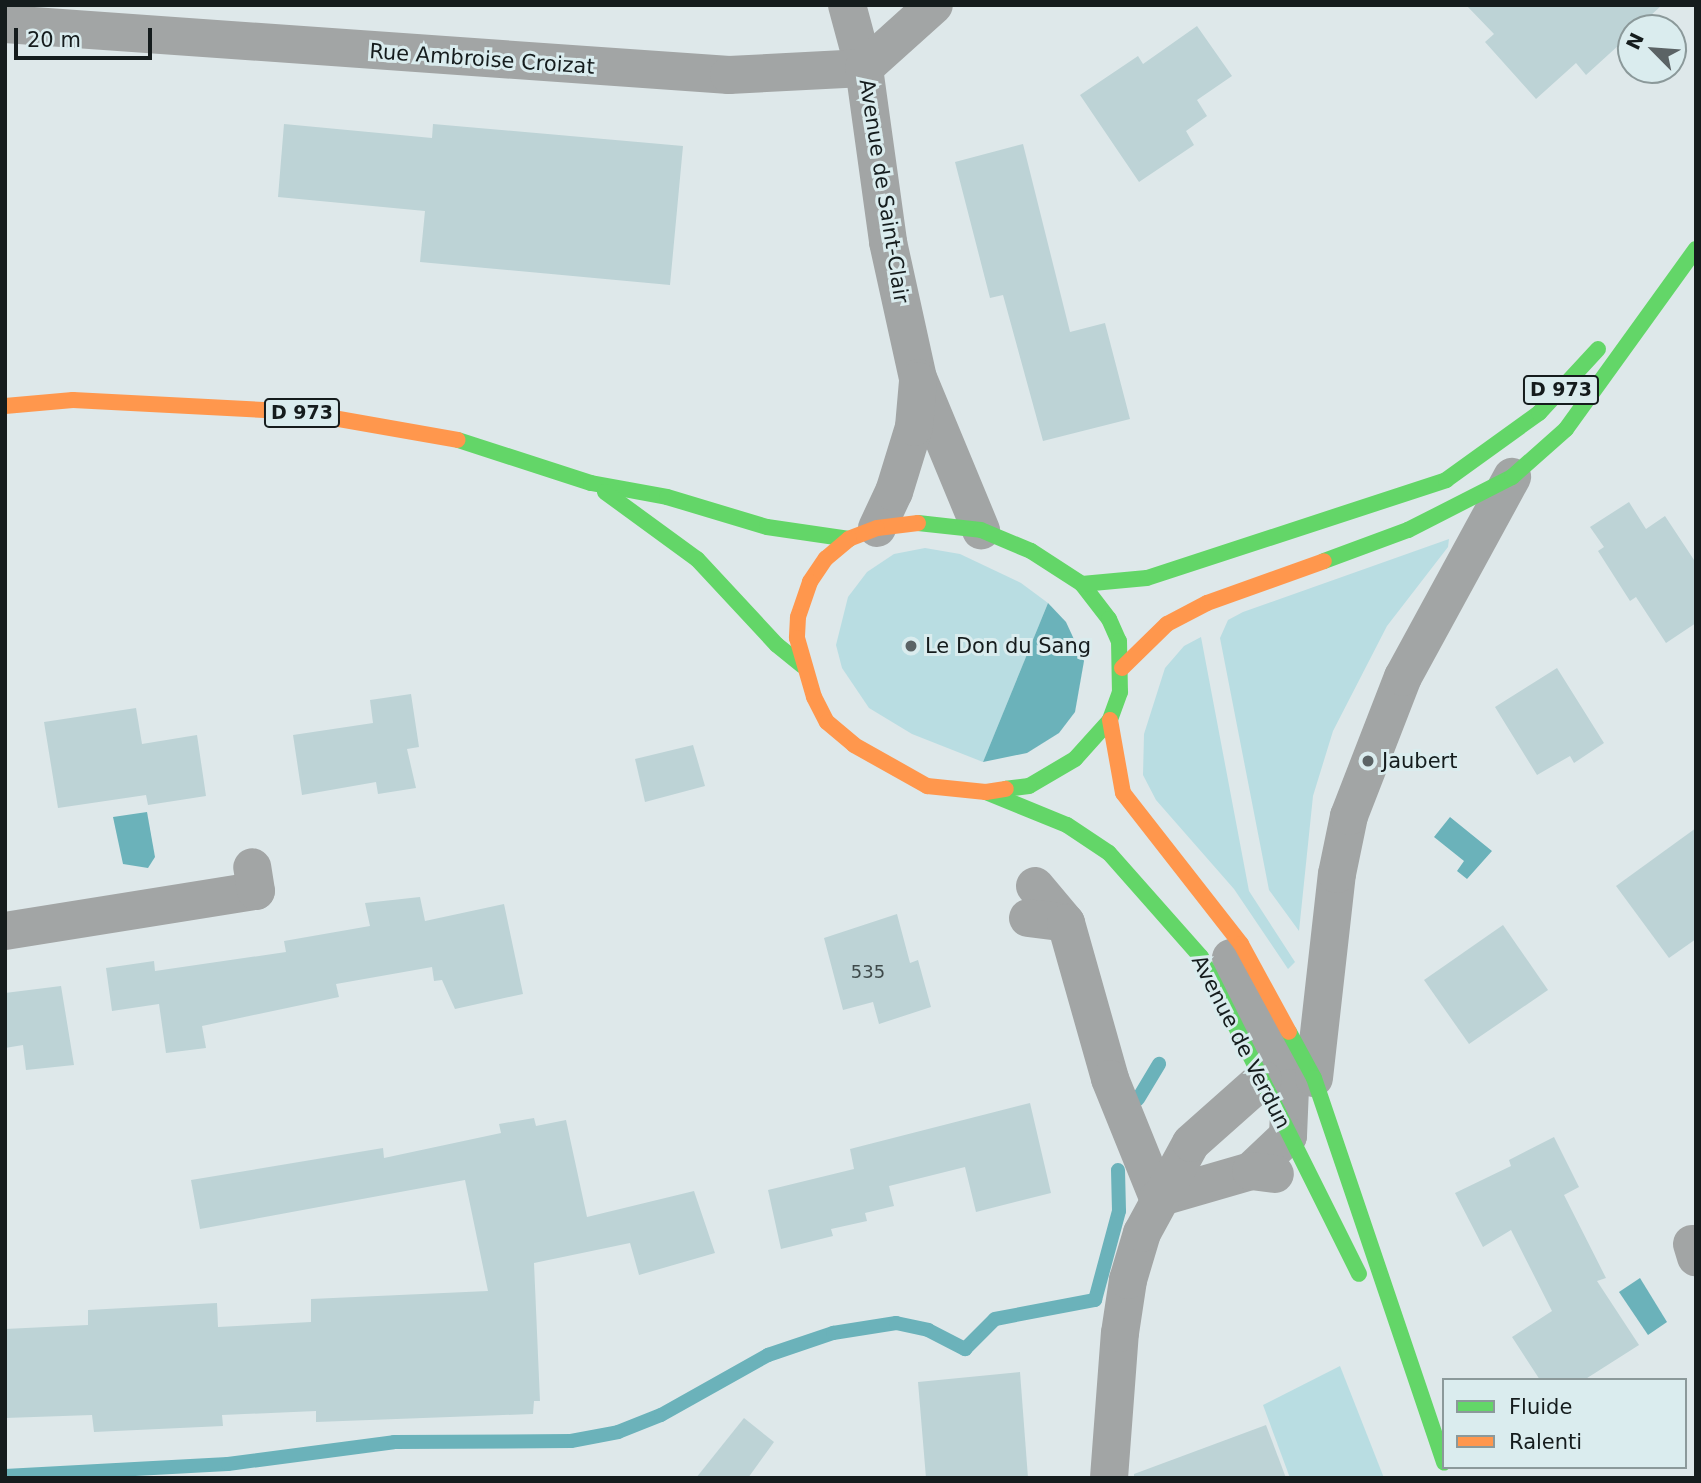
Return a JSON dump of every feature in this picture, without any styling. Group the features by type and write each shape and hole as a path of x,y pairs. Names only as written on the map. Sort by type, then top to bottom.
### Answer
{"main road":[{"name":"D 973","path":"1082,584 1113,578 1147,578 1325,516 1446,480 1539,413 1696,237"},
{"name":"D 973","path":"1122,668 1167,624 1207,603 1408,530 1512,477 1566,429 1696,249"},
{"name":"D 973","path":"5,406 73,400 299,412 489,447 591,483 667,497 767,527 863,533"},
{"name":"D 973","path":"591,483 697,559 777,645 803,666"},
{"path":"918,523 981,530 1031,551 1082,584 1109,619 1119,641 1122,668 1120,692 1110,720 1075,759 1029,786 986,792 927,786 854,745 827,722 803,666 798,617 810,582 826,558 863,533 918,523"},
{"name":"Avenue de Verdun","path":"1110,720 1123,793 1182,872 1200,888 1270,990 1314,1078 1410,1372 1442,1457"},
{"name":"Avenue de Verdun","path":"986,792 1067,825 1109,853 1144,888 1201,957 1263,1079 1309,1178 1410,1372"}],"street":[{"name":"Avenue de Saint-Clair","path":"847,5 864,68 888,242 918,379 981,530"},
{"path":"864,68 934,5"},
{"name":"Rue Ambroise Croizat","path":"5,24 729,75 864,68"},
{"name":"Avenue de Saint-Clair","path":"863,533 894,492 914,427 918,379"},
{"path":"1314,1078 1337,874 1349,816 1402,677 1512,477"},
{"path":"5,931 256,891 252,867"},
{"path":"1200,888 1290,1088 1288,1136 1251,1171"},
{"path":"1031,902 1066,923 1110,1079 1158,1198"},
{"path":"1108,1478 1128,1280 1158,1198 1191,1143 1263,1079"},
{"path":"1158,1198 1251,1171 1309,1178"}],"shaded area":[{"path":"1449,539 1448,547 1387,626 1333,731 1313,796 1299,931 1269,890 1220,638 1228,620 1243,612"},
{"path":"925,548 960,554 1021,583 1048,603 983,762 912,734 869,708 842,668 836,645 848,597 867,572 894,554"},
{"path":"1201,637 1249,891 1295,962 1288,969 1234,889 1156,800 1143,775 1144,734 1165,668 1184,646"},
{"path":"1340,1366 1384,1478 1290,1478 1263,1405"}],"water":[{"path":"1048,603 1066,622 1084,661 1075,712 1059,733 1027,753 983,762"},
{"path":"147,812 155,857 148,868 123,864 113,817"},
{"path":"1450,817 1492,851 1467,879 1457,871 1464,861 1434,837"},
{"path":"1640,1278 1667,1322 1648,1335 1619,1292"}],"building":[{"path":"1466,5 1662,5 1652,14 1617,14 1617,47 1586,75 1576,63 1536,99 1485,42 1494,34"},
{"path":"1197,26 1232,76 1197,100 1207,116 1186,131 1194,145 1139,182 1080,95 1138,56 1143,64"},
{"path":"284,124 432,138 433,124 683,146 670,285 420,262 425,211 278,197"},
{"path":"1023,144 1070,332 1105,323 1130,419 1043,441 1003,295 990,298 955,162"},
{"path":"1629,502 1646,529 1665,516 1696,563 1696,623 1666,643 1636,597 1630,601 1598,551 1604,547 1590,527"},
{"path":"1557,668 1604,743 1574,763 1570,756 1537,775 1495,707"},
{"path":"411,694 419,747 407,749 416,788 378,794 376,782 302,795 293,735 373,723 370,700"},
{"path":"136,708 142,744 197,735 206,796 148,805 146,795 58,808 44,722"},
{"path":"693,745 705,786 645,802 635,759"},
{"path":"1696,828 1696,939 1669,958 1616,886"},
{"path":"420,897 425,921 504,904 523,994 455,1009 442,980 434,981 432,967 336,984 339,997 202,1026 206,1048 166,1053 159,1004 112,1011 106,968 154,961 155,971 286,952 284,941 370,926 365,903"},
{"path":"897,914 910,963 918,960 931,1007 879,1024 873,1002 843,1010 824,938"},
{"path":"1503,925 1548,990 1469,1044 1424,980"},
{"path":"61,986 74,1065 26,1070 23,1045 5,1048 5,993"},
{"path":"1030,1103 1051,1193 976,1212 965,1167 889,1186 894,1206 865,1213 867,1221 831,1229 833,1236 781,1249 768,1190 854,1169 850,1149"},
{"path":"534,1118 536,1126 566,1120 587,1217 694,1191 715,1253 639,1275 630,1243 534,1263 540,1401 534,1401 533,1414 316,1422 316,1411 222,1415 223,1426 94,1432 92,1415 5,1418 5,1329 88,1325 88,1310 217,1303 218,1327 311,1322 311,1299 488,1291 465,1180 200,1229 191,1180 383,1148 384,1158 501,1133 499,1124"},
{"path":"1554,1137 1579,1187 1564,1195 1606,1278 1597,1281 1639,1345 1587,1378 1539,1378 1512,1337 1552,1311 1511,1230 1483,1247 1455,1193 1511,1166 1509,1160"},
{"path":"1020,1372 1028,1478 926,1478 918,1382"},
{"path":"744,1418 774,1442 748,1478 696,1478"},
{"path":"1266,1425 1286,1478 1134,1478 1134,1474"}],"waterway":[{"path":"1138,1099 1159,1064"},
{"path":"5,1476 228,1464 394,1442 571,1441 618,1432 661,1415 768,1355 833,1333 896,1323 928,1330 965,1349 995,1319 1095,1300 1119,1211 1118,1170"}],"traffic: fast":[{"path":"1324,561 1408,530 1512,477 1566,429 1696,249"},
{"path":"1082,584 1147,578 1446,480 1539,413 1598,349"},
{"path":"458,440 591,483 667,497 767,527 849,539"},
{"path":"605,492 697,559 777,645 803,666"},
{"path":"918,523 981,530 1031,551 1082,584 1109,619 1119,641 1120,692 1110,720 1075,759 1029,786 1006,789"},
{"path":"986,792 1067,825 1109,853 1201,957 1359,1274"},
{"path":"1289,1032 1314,1078 1442,1457"}],"traffic: slow":[{"path":"5,406 73,400 299,412 458,440"},
{"path":"918,523 877,528 849,539 826,558 810,582 798,617 797,638 814,697 827,722 854,745 927,786 986,792 1006,789"},
{"path":"1122,668 1167,624 1207,603 1324,561"},
{"path":"1110,720 1123,793 1241,944 1289,1032"}],"place":[{"name":"Le Don du Sang","path":"911,646"},
{"name":"Jaubert","path":"1368,761"}]}
